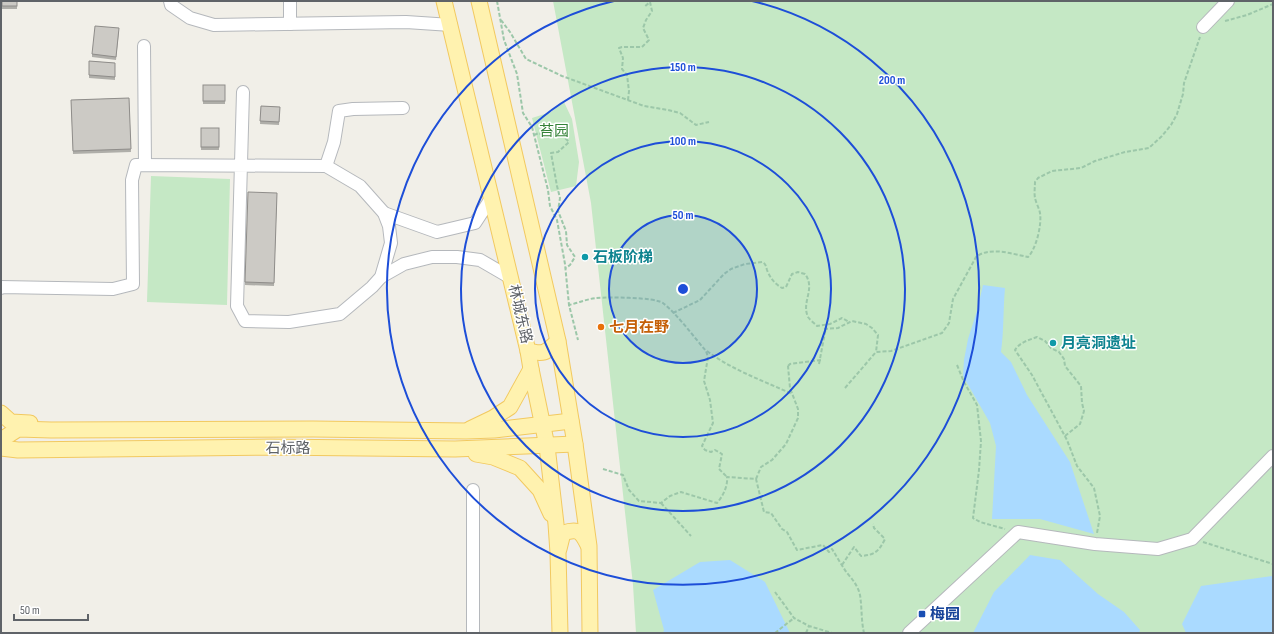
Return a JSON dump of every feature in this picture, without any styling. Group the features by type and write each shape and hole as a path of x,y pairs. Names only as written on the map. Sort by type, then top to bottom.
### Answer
{"main road":[{"name":"林城东路","path":"444,1 451,25 528,351 547,446 556,524 560,633"},
{"name":"林城东路","path":"479,1 558,341 575,444 589,546 590,633"},
{"path":"528,351 539,353 546,352 558,341"},
{"path":"466,431 494,418 510,407 531,369"},
{"path":"1,413 11,422 43,424 50,430"},
{"name":"石标路","path":"18,429 313,429 466,431 494,430 571,421"},
{"path":"1,440 18,429"},
{"path":"18,429 18,450"},
{"path":"494,430 495,448"},
{"name":"石标路","path":"1,448 18,450 270,447 455,449 575,444"},
{"path":"455,449 493,457 520,468 540,490 556,524"},
{"path":"558,553 563,533 573,530 582,533 589,546"}],"street":[{"path":"170,1 171,5 190,18 214,25 406,22 451,25"},
{"path":"290,1 290,24"},
{"path":"1203,27 1228,1"},
{"path":"144,46 145,165"},
{"path":"243,92 237,306 245,321 289,322 340,314 372,287 381,277 404,264 432,257 457,257 480,260 511,278"},
{"path":"326,166 334,142 339,111 353,109 402,108"},
{"path":"1,288 1,286 113,289 133,284 132,180 136,165 326,166 360,186 384,213 389,226 391,244 381,277"},
{"path":"384,213 437,232 475,223 492,197"},
{"path":"909,633 1018,532 1095,544 1158,549 1192,539 1273,456"},
{"path":"473,490 473,633"}],"path":[{"path":"497,1 504,40 517,74 523,113 532,127 548,190 550,206 557,220 566,268 570,305 578,340"},
{"path":"628,100 629,91 627,75 622,69 623,58 619,48 642,46 649,40 642,28 652,11 650,2 644,7"},
{"path":"845,388 876,352 891,351 942,333 949,322 953,299 976,257 981,253 992,251 1028,258 1035,247 1038,232 1040,214 1034,196 1035,182 1038,178 1052,171 1081,168 1095,161 1125,152 1149,148 1162,136 1171,125 1177,114 1183,94 1184,83 1203,27 1247,14 1273,4"},
{"path":"500,19 510,32 526,59 562,76 644,106 668,110 680,114 696,125 708,122"},
{"path":"534,135 539,133 546,136 554,131 562,135 569,142 558,152 551,154 560,198 558,211 566,231 568,245 575,257 566,268"},
{"path":"673,313 700,300 724,274 731,269 745,264 763,262 775,284 782,288 786,287 792,274 798,272 805,274 809,279 810,286 806,302 808,316 817,326 830,324 842,318 849,322"},
{"path":"570,305 596,298 638,298 655,300 662,303 673,313 706,351 716,358 793,394"},
{"path":"819,364 825,328 838,328 852,321 866,324 878,333 878,344 874,355"},
{"path":"1065,436 1080,424 1084,411 1081,386 1065,366 1064,358 1051,348 1045,341 1037,337 1024,341 1018,345 1015,350 1032,375 1065,436 1077,466 1094,488 1100,516 1095,544"},
{"path":"706,351 708,357 704,381 710,400 713,423 702,446 705,450 711,452 715,450 722,454 719,469 727,477 756,479"},
{"path":"820,360 790,364 788,366 790,382 798,409 798,418 786,444 772,460 761,467 756,479 764,512 771,513 782,529 787,532 797,550 823,545 829,552 832,549 854,580 860,595 861,620 864,633"},
{"path":"957,365 964,382 977,405 981,441 979,470 972,518 980,522 1018,532"},
{"path":"603,469 623,475 629,490 639,501 661,503 691,536"},
{"path":"661,503 670,496 681,492 717,503 722,497 727,477"},
{"path":"842,565 854,547 861,556 869,555 880,550 885,539 874,528 873,524"},
{"path":"1192,539 1273,564"},
{"path":"775,592 794,618 809,626 832,633"},
{"path":"775,633 794,618"},
{"path":"806,633 809,626"}],"green space":[{"path":"553,1 1273,1 1273,633 636,633 633,585 591,203"},
{"name":"苔园","path":"564,102 572,119 579,162 576,186 551,192 532,118 551,112"},
{"path":"151,176 230,179 227,305 147,302"}],"water":[{"path":"983,285 1005,288 1001,352 1011,362 1027,395 1070,462 1094,534 1040,519 992,519 996,446 990,423 963,376 968,339"},
{"path":"1030,555 1060,560 1098,594 1124,612 1140,630 1139,633 973,633 994,592"},
{"path":"730,560 765,582 790,633 663,633 664,630 653,590 700,562"},
{"path":"1272,576 1273,633 1186,633 1182,624 1201,586"}],"building":[{"path":"2,1 17,1 17,6 2,6"},
{"path":"95,26 119,28 116,57 92,54"},
{"path":"89,61 115,63 115,77 89,75"},
{"path":"203,85 225,85 225,101 203,101"},
{"path":"129,98 131,149 73,151 71,100"},
{"path":"261,106 280,107 279,122 260,121"},
{"path":"201,128 219,128 219,147 201,147"},
{"path":"248,192 277,193 274,283 245,282"}],"place":[{"name":"石板阶梯","path":"585,257"},
{"name":"七月在野","path":"601,327"},
{"name":"月亮洞遗址","path":"1053,343"},
{"name":"梅园","path":"922,614"}]}
